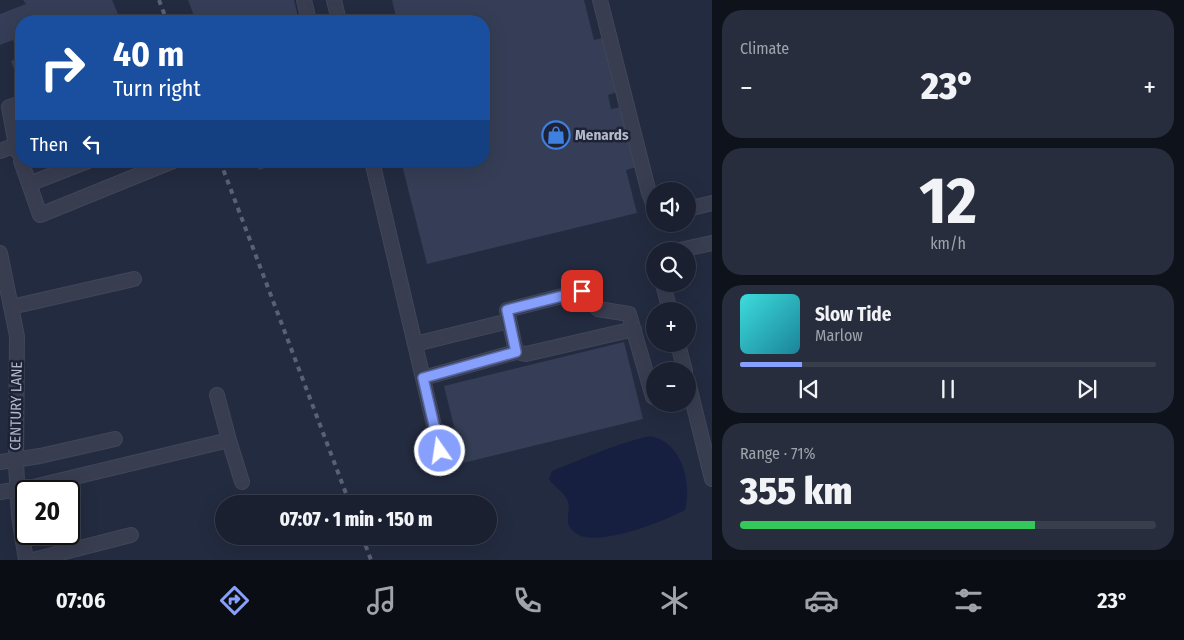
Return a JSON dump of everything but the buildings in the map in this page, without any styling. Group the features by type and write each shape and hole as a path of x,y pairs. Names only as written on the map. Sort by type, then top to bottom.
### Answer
{"street":[{"path":"304,0 308,15"},
{"path":"334,0 338,15"},
{"path":"600,0 646,182"},
{"path":"15,105 9,107 15,129"},
{"path":"0,151 15,145"},
{"path":"23,167 40,214 159,167"},
{"path":"29,184 73,167"},
{"path":"373,167 440,451"},
{"path":"696,207 712,203"},
{"path":"696,246 712,242"},
{"name":"CENTURY LANE","path":"1,261 4,289 11,307 17,336 17,480"},
{"path":"11,307 134,279"},
{"path":"516,352 507,310 582,291 598,309 629,314 646,372"},
{"path":"415,344 509,321"},
{"path":"423,378 516,352 526,354 634,329"},
{"path":"217,396 242,482"},
{"path":"695,412 712,479"},
{"path":"0,462 40,456 115,439"},
{"path":"62,480 229,440"},
{"path":"0,492 15,488"},
{"path":"33,560 131,535"},
{"name":"CENTURY LANE","path":"24,545 26,560"}],"water":[{"path":"650,436 670,446 682,465 687,487 685,510 645,527 611,536 596,538 582,536 573,531 568,524 569,506 567,499 549,479 552,471 612,447"}],"railway":[{"path":"159,0 165,15"},
{"path":"222,167 347,495"},
{"path":"365,545 371,560"}],"place":[{"name":"Menards","path":"556,135"}],"route":[{"path":"440,451 423,378 516,352 507,310 582,291"}]}
